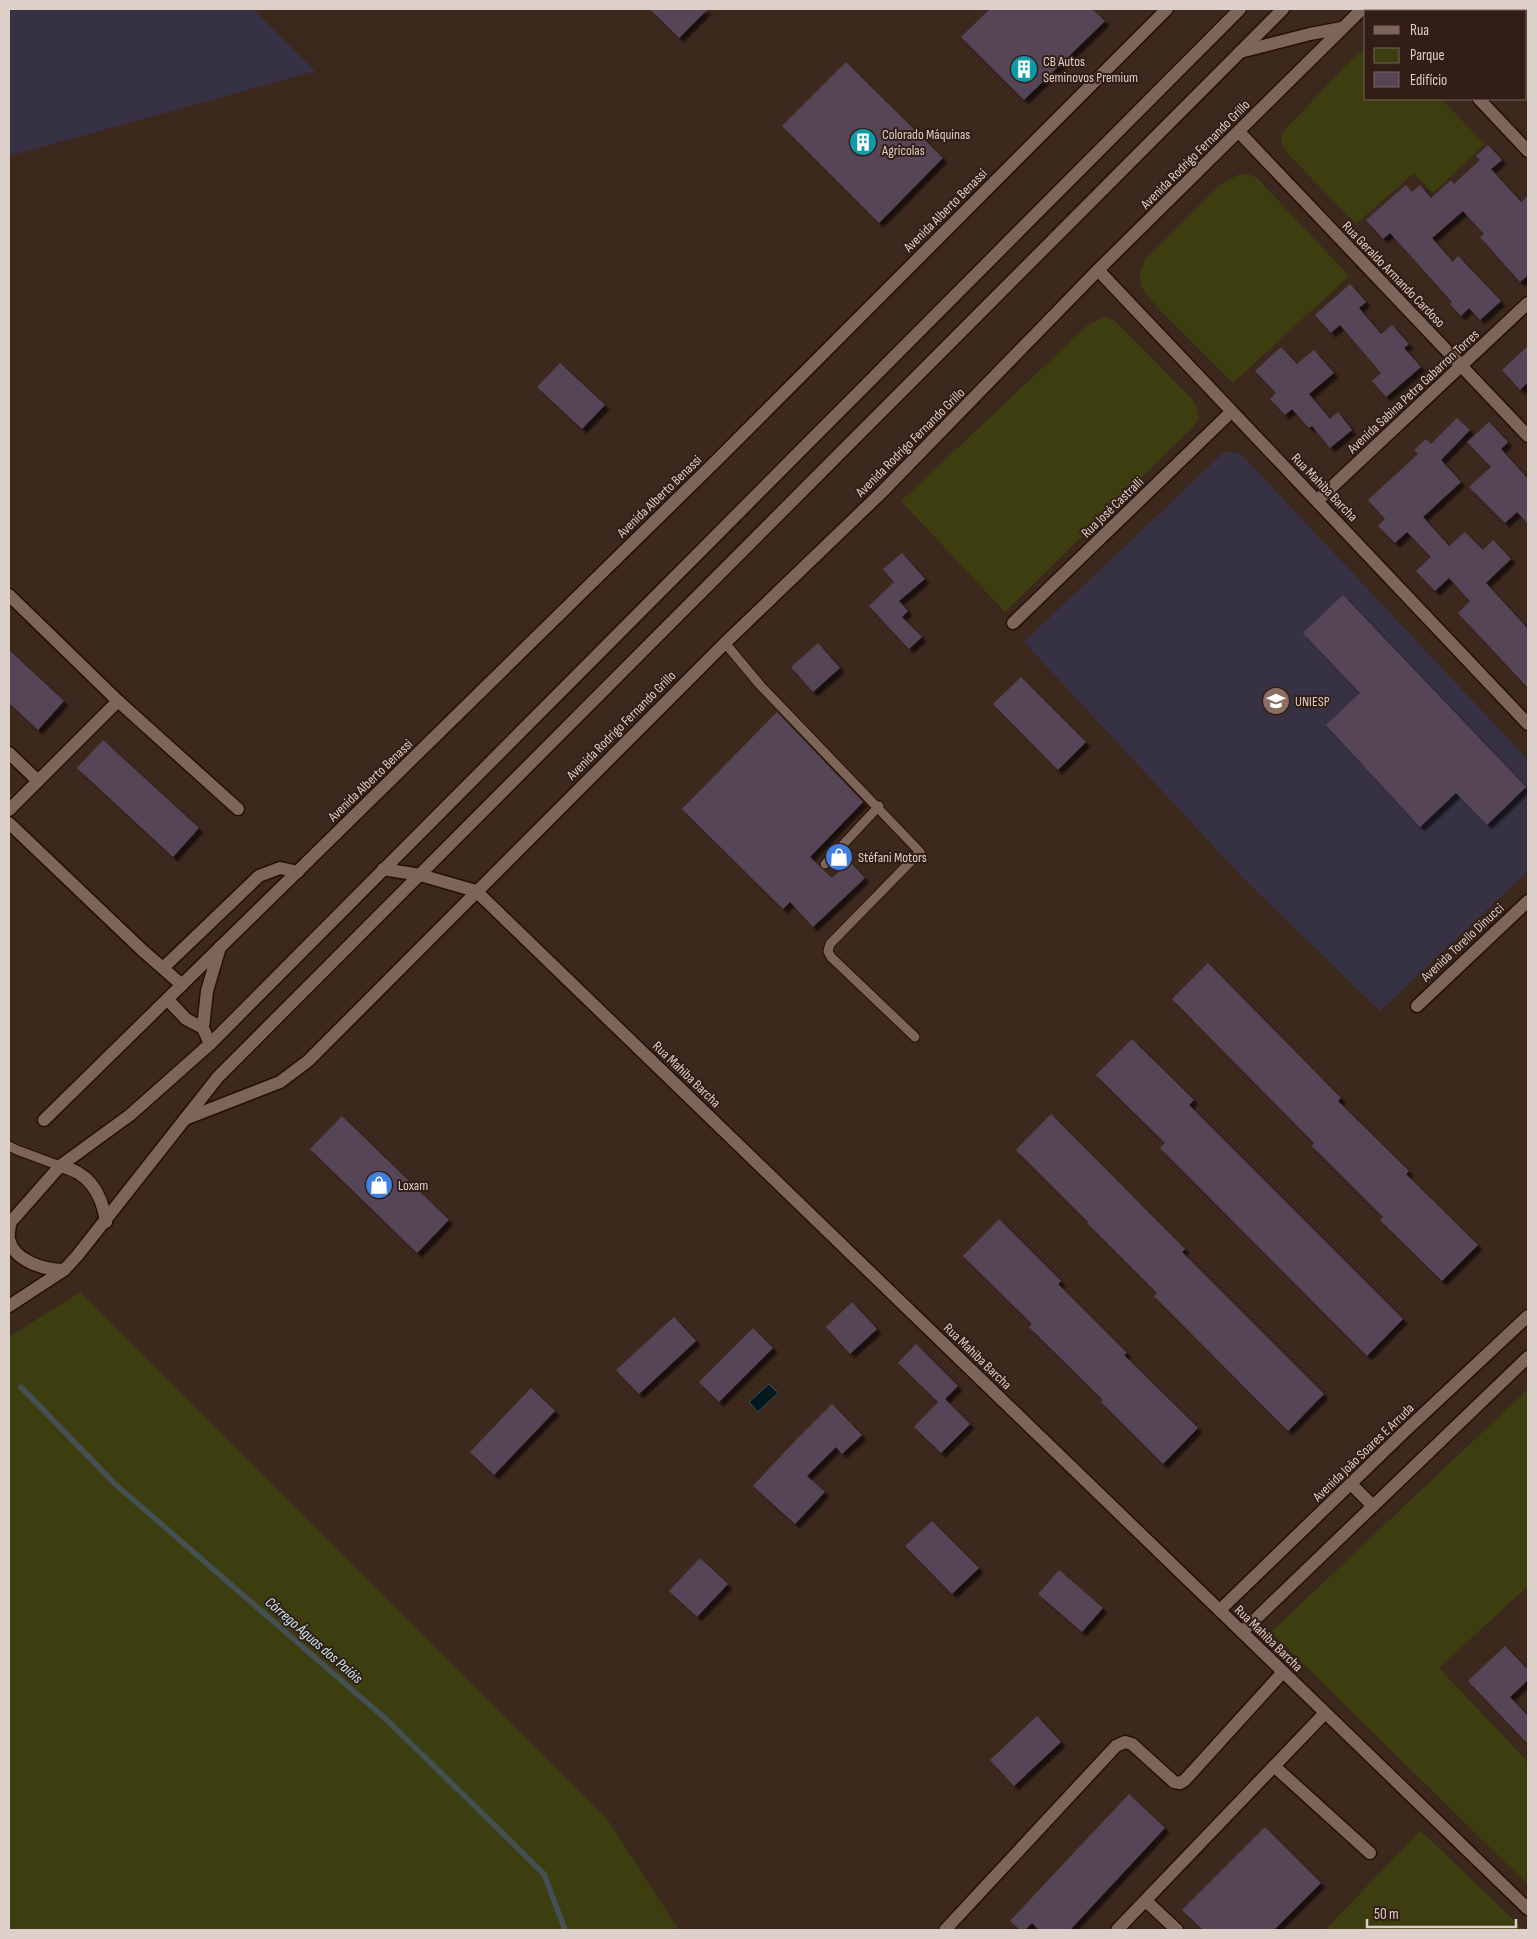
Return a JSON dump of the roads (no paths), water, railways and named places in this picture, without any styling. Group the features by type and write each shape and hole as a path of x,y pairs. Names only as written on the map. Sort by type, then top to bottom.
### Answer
{"street":[{"path":"64,1270 44,1268 26,1260 16,1251 9,1240 9,1223 60,1166 130,1115 210,1044 1240,9"},
{"path":"9,1306 64,1270 106,1222 218,1077 1283,9"},
{"name":"Avenida Rodrigo Fernando Grillo","path":"185,1119 280,1082 308,1061 725,643 881,493 1098,270 1362,9"},
{"name":"Avenida Alberto Benassi","path":"44,1120 718,459 1161,11"},
{"path":"1240,52 1342,28"},
{"path":"1479,100 1528,151"},
{"name":"Rua Geraldo Armando Cardoso","path":"1239,132 1528,436"},
{"name":"Rua Mahiba Barcha","path":"1098,270 1318,500 1528,724"},
{"name":"Avenida Sabina Petra Gabarron Torres","path":"1318,500 1528,302"},
{"name":"Rua José Castralli","path":"1013,623 1232,412"},
{"path":"9,595 118,701 238,809"},
{"path":"9,810 118,701"},
{"path":"9,753 38,781"},
{"path":"9,823 142,950 182,985"},
{"path":"163,968 258,876 280,868 298,872"},
{"name":"Rua Mahiba Barcha","path":"383,869 420,875 476,891 1528,1909"},
{"name":"Avenida Torello Dinucci","path":"1417,1006 1528,901"},
{"path":"210,1044 203,1028 208,991 220,947"},
{"path":"168,1000 186,1019 203,1028"},
{"path":"60,1166 74,1169 93,1186 102,1203 106,1222"},
{"name":"Avenida João Soares E Arruda","path":"1220,1610 1528,1316"},
{"path":"1242,1632 1528,1357"},
{"path":"1351,1484 1373,1506"},
{"path":"945,1930 1116,1746 1125,1742 1132,1744 1174,1782 1180,1783 1185,1780 1283,1672"},
{"path":"1117,1930 1325,1713"},
{"path":"1274,1766 1370,1853"},
{"path":"1146,1901 1177,1930"}],"lane":[{"path":"725,643 760,684 879,806 920,852 830,944 828,951 831,957 915,1037"},
{"path":"825,864 879,806"},
{"path":"11,1149 60,1166"}],"water":[{"path":"769,1384 778,1393 758,1412 749,1402"}],"waterway":[{"name":"Córrego Águas dos Paióis","path":"21,1387 114,1483 387,1720 544,1874 565,1930"}],"place":[{"name":"CB Autos Seminovos Premium","path":"1024,69"},
{"name":"Colorado Máquinas Agrícolas","path":"863,142"},
{"name":"UNIESP","path":"1276,701"},
{"name":"Stéfani Motors","path":"839,857"},
{"name":"Loxam","path":"379,1185"}]}
